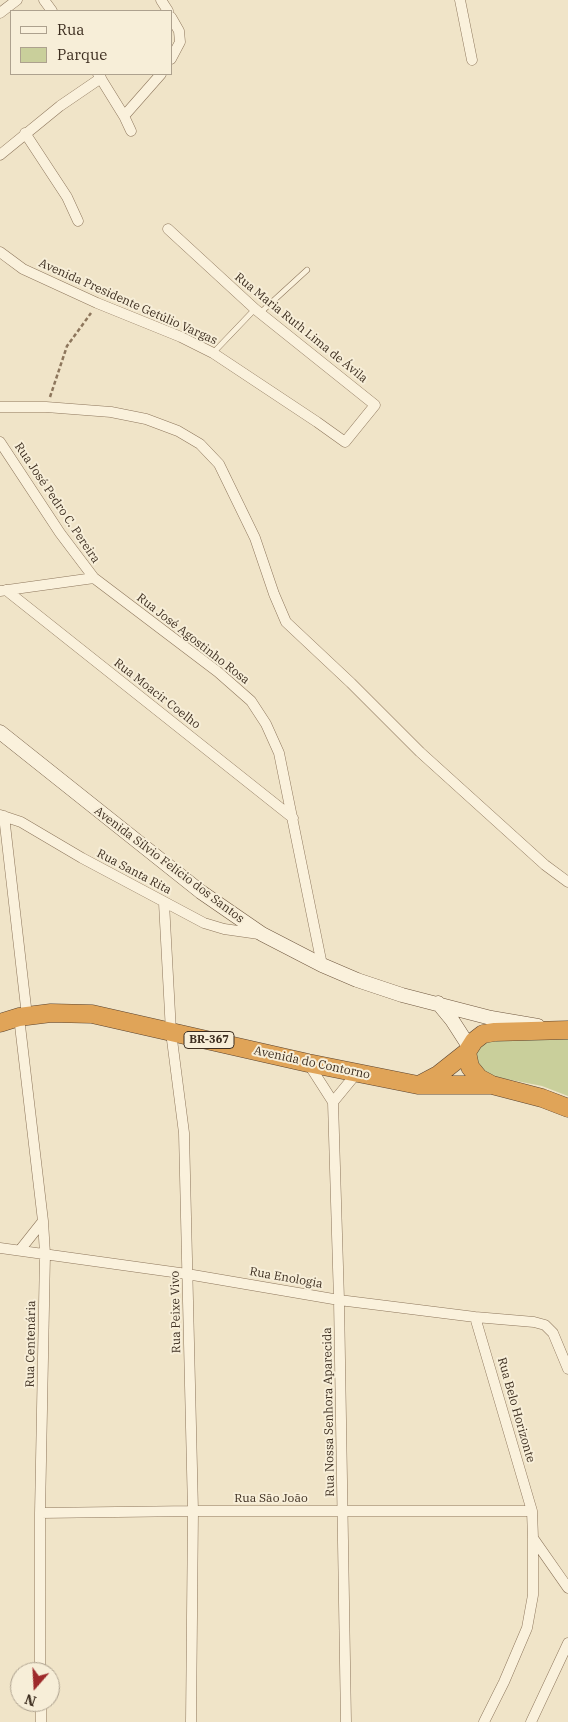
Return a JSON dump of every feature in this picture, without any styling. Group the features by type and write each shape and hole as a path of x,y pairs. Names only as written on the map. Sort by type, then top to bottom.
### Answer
{"highway":[{"name":"Avenida do Contorno","path":"0,1023 23,1016 68,1012 92,1014 356,1074 418,1085"},
{"path":"418,1085 438,1075 484,1034 568,1030"},
{"name":"BR-367","path":"468,1050 470,1066 479,1078 492,1085"},
{"name":"BR-367","path":"418,1085 492,1085 536,1096 568,1108"}],"main road":[{"name":"Avenida Sílvio Felício dos Santos","path":"0,732 201,892 262,934 322,966 402,995 491,1018 568,1030"},
{"path":"438,1003 452,1020 468,1050"}],"street":[{"path":"460,0 472,60"},
{"path":"0,13 13,1"},
{"path":"172,19 180,31 180,42 172,57"},
{"path":"124,116 160,75"},
{"path":"0,155 25,133 99,76 131,131"},
{"path":"25,133 67,197 78,221"},
{"name":"Rua Maria Ruth Lima de Ávila","path":"168,229 258,311 375,405 345,442"},
{"name":"Avenida Presidente Getúlio Vargas","path":"0,252 23,268 97,303 181,337 213,353 345,442"},
{"path":"0,407 46,407 111,412 146,419 178,431 200,444 219,464 251,530 286,622 420,752 545,865 568,882"},
{"name":"Rua José Pedro C. Pereira","path":"0,442 60,532 94,578"},
{"path":"3,590 94,578"},
{"name":"Rua José Agostinho Rosa","path":"94,578 218,672 251,700 266,724 279,753 322,966"},
{"name":"Rua Moacir Coelho","path":"3,590 293,818"},
{"name":"Rua Santa Rita","path":"2,815 21,822 82,858 204,924 224,929 262,934"},
{"name":"Rua Centenária","path":"2,815 45,1254 40,1513 40,1662"},
{"name":"Rua Peixe Vivo","path":"164,903 171,1032 184,1133 193,1511 192,1722"},
{"path":"308,1063 333,1102 356,1074"},
{"name":"Rua Nossa Senhora Aparecida","path":"333,1102 339,1300 346,1722"},
{"path":"20,1250 43,1222"},
{"name":"Rua Enologia","path":"0,1248 188,1274 339,1300 540,1324 551,1331 568,1369"},
{"name":"Rua Belo Horizonte","path":"475,1317 532,1510 533,1538 533,1595 527,1628 504,1682 484,1722"},
{"name":"Rua São João","path":"40,1513 532,1510"},
{"path":"533,1538 568,1588"},
{"path":"530,1722 568,1643"}],"lane":[{"path":"213,353 258,311 307,270"}],"path":[{"path":"46,407 68,346 97,303"}],"green space":[{"path":"490,1038 568,1038 568,1096 542,1086 491,1076 476,1064 476,1044"}]}
